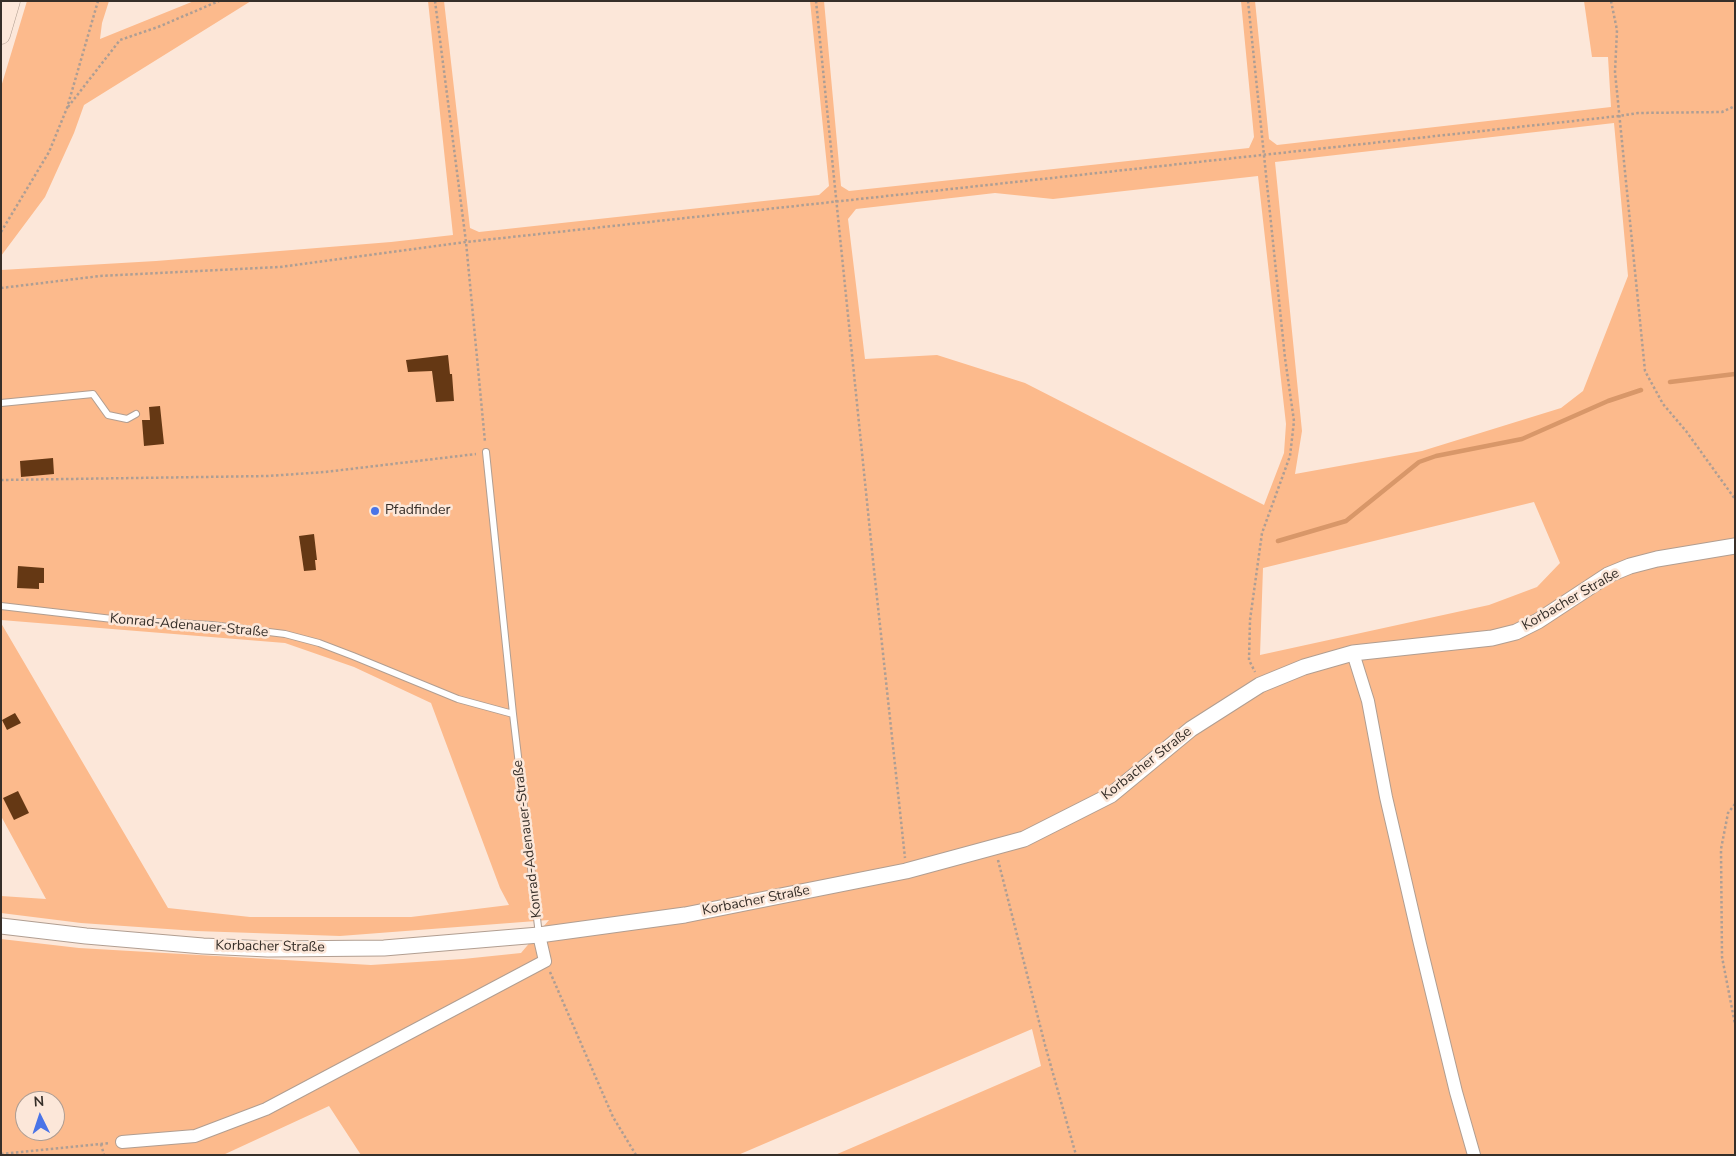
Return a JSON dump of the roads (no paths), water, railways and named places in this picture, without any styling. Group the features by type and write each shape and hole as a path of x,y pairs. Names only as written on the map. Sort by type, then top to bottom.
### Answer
{"main road":[{"path":"1,35 11,1"}],"street":[{"name":"Korbacher Straße","path":"1,926 125,940 203,946 384,948 539,935 685,915 906,871 1024,838 1111,795 1191,729 1260,685 1304,668 1353,653 1435,645 1516,632 1538,622 1608,575 1630,566 1657,559 1735,546"},
{"path":"1353,653 1368,701 1386,797 1418,935 1456,1092 1474,1155"},
{"path":"122,1142 196,1136 266,1109 545,961 539,935"}],"lane":[{"path":"1,403 93,394 108,415 127,419 136,414"},
{"name":"Konrad-Adenauer-Straße","path":"486,452 513,714 539,935"},
{"name":"Konrad-Adenauer-Straße","path":"1,606 121,620 212,625 284,634 319,643 458,699 513,714"}],"waterway":[{"path":"1670,382 1735,374"},
{"path":"1278,541 1346,521 1419,462 1436,456 1522,439 1608,401 1641,390"}],"place":[{"name":"Pfadfinder","path":"375,511"}]}
